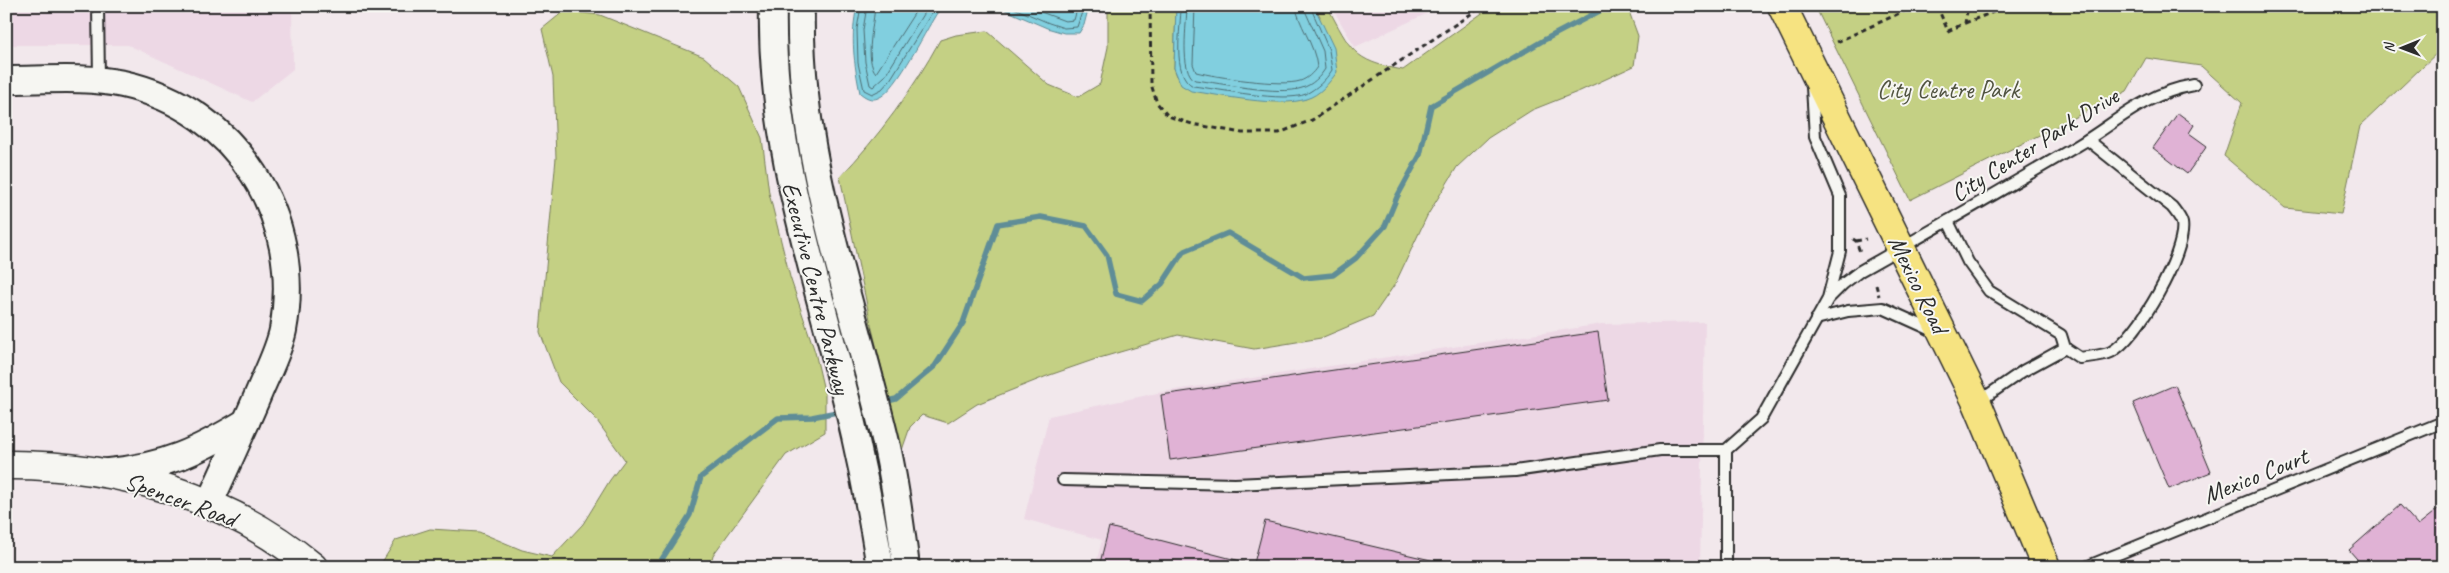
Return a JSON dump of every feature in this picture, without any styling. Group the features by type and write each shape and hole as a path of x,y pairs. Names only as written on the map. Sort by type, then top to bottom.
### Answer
{"main road":[{"name":"Mexico Road","path":"1782,6 1977,402 2046,567"},
{"name":"Spencer Road","path":"6,465 108,472 154,484 209,504 266,532 313,567"}],"street":[{"name":"Executive Centre Parkway","path":"773,6 774,78 781,134 812,273 836,360 872,515 880,567"},
{"name":"Executive Centre Parkway","path":"801,6 800,39 804,96 815,170 886,447 906,567"},
{"path":"6,80 99,80 155,93 182,105 212,125 236,148 258,180 275,217 288,285 282,332 246,422 209,504"},
{"path":"108,472 138,470 167,463 207,446 246,422"}],"lane":[{"path":"98,6 99,80"},
{"path":"1063,480 1235,484 1515,472 1660,450 1726,450 1761,419 1828,299 1840,251 1840,196 1814,137 1812,66"},
{"name":"City Center Park Drive","path":"1828,299 1860,271 2088,140 2153,96 2173,89 2194,85"},
{"path":"1948,221 1968,262 1989,291 2061,335 2065,348 2080,358 2111,352 2129,336 2155,301 2174,262 2182,237 2182,221 2172,207 2088,140"},
{"path":"1816,319 1848,310 1884,308 1915,321 1944,337"},
{"path":"1977,402 2023,371 2065,348"},
{"name":"Mexico Court","path":"2086,567 2441,422"},
{"path":"1726,450 1726,567"}],"path":[{"path":"1150,6 1151,84 1157,103 1168,116 1192,124 1242,134 1279,133 1312,120 1483,6"},
{"path":"1837,42 1916,6"},
{"path":"1936,6 1948,31 2009,6"},
{"path":"1965,23 1968,6"},
{"path":"1850,238 1856,241 1866,239"},
{"path":"1856,241 1860,252"}],"shaded area":[{"path":"6,6 292,6 293,69 252,102 128,45 6,45"},
{"path":"1331,6 1443,6 1355,47"},
{"path":"1705,322 1700,567 1095,567 1102,540 1024,519 1049,416 1162,392 1602,324"}],"green space":[{"path":"1108,6 1176,6 1174,68 1177,76 1240,95 1271,100 1306,99 1320,16 1314,6 1327,6 1348,43 1363,57 1373,62 1403,70 1492,6 1627,6 1638,36 1634,66 1580,91 1532,110 1488,138 1457,167 1427,216 1395,284 1373,316 1321,338 1254,349 1178,335 1096,359 1047,376 977,404 948,423 922,415 910,427 902,450 872,329 840,177 894,112 940,40 956,35 987,31 1049,85 1078,97 1100,84 1108,47"},
{"name":"City Centre Park","path":"1815,6 2443,6 2443,54 2440,50 2360,126 2341,214 2285,208 2224,156 2242,103 2201,66 2146,58 2127,91 1910,200"},
{"path":"564,11 600,15 704,57 739,87 762,138 769,193 790,277 815,352 825,395 825,432 786,455 713,555 710,567 379,567 396,540 430,529 479,532 522,550 552,557 583,524 610,480 625,460 595,418 559,382 540,332 556,158 553,77 542,29"}],"water":[{"path":"857,6 942,6 903,71 886,93 875,99 868,98 860,93 854,50"},
{"path":"996,6 1089,6 1084,25 1079,33 1064,33 1047,28"},
{"path":"1176,6 1314,6 1334,48 1337,72 1316,95 1295,101 1249,100 1191,91 1181,85 1174,68"}],"building":[{"path":"2178,113 2194,125 2189,133 2207,146 2187,174 2153,148"},
{"path":"1598,332 1608,400 1170,460 1161,395"},
{"path":"2175,385 2211,472 2169,489 2133,403"},
{"path":"2400,505 2418,525 2443,505 2443,567 2364,567 2349,550"},
{"path":"1265,521 1435,561 1434,567 1253,567"},
{"path":"1109,527 1244,562 1243,567 1099,567"}],"waterway":[{"path":"883,402 896,399 935,366 963,323 998,224 1041,217 1086,226 1107,255 1116,294 1142,301 1162,284 1183,252 1228,233 1304,278 1333,275 1356,258 1385,226 1397,197 1420,155 1431,106 1544,40 1609,6"},
{"path":"657,567 690,515 701,477 778,418 812,417 842,411"}]}
